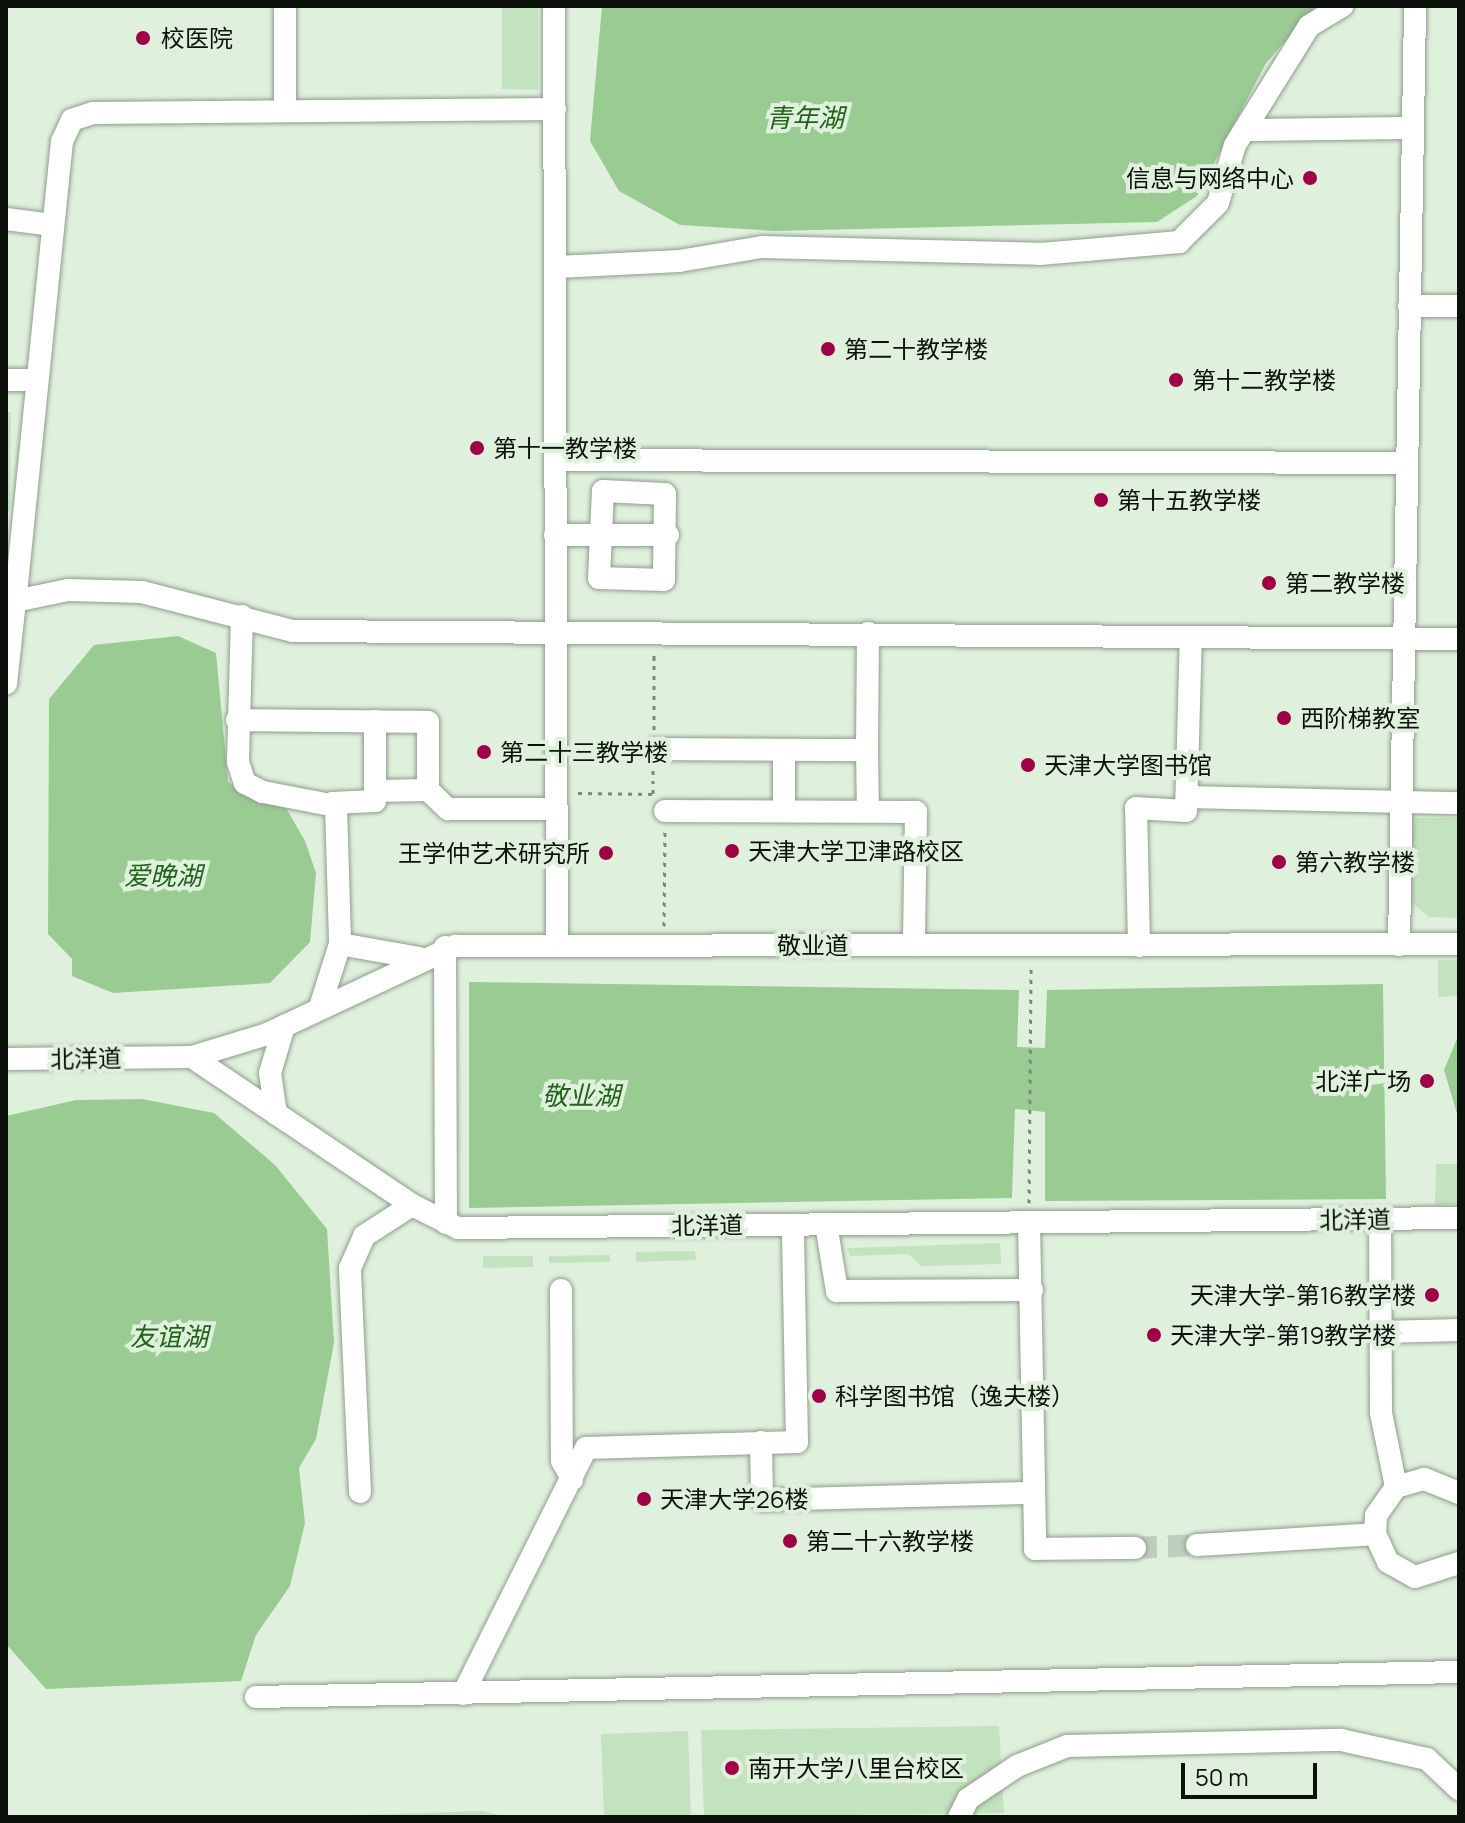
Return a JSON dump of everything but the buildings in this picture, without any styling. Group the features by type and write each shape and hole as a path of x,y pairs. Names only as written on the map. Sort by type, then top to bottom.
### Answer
{"street":[{"path":"285,6 285,111"},
{"path":"554,6 557,946"},
{"path":"557,267 679,261 762,247 1040,254 1179,242 1218,203 1245,130 1309,26 1342,6"},
{"path":"1399,945 1415,6"},
{"path":"6,684 10,601 62,141 72,120 93,113 555,109"},
{"path":"1245,130 1413,128"},
{"path":"6,219 53,225"},
{"path":"1409,306 1459,306"},
{"path":"6,380 35,380"},
{"path":"556,460 1407,463"},
{"path":"612,490 665,494 668,535 668,576 631,582 599,578 599,500 612,490"},
{"path":"555,535 668,535"},
{"path":"10,601 68,590 142,592 293,631 1459,639"},
{"path":"242,616 237,720 245,783 332,803 375,801 375,721"},
{"path":"868,633 868,811"},
{"path":"1139,946 1136,808 1186,811 1191,637"},
{"path":"237,720 428,722 428,790"},
{"path":"654,749 867,750"},
{"path":"784,750 784,811"},
{"path":"375,791 428,790 448,809 556,809"},
{"path":"1187,797 1459,803"},
{"path":"659,802 784,811 916,812 914,945"},
{"path":"320,1007 340,944 338,811 332,803"},
{"path":"340,944 419,958"},
{"name":"敬业道","path":"192,1057 284,1026 445,947 1459,944"},
{"path":"445,947 446,1223"},
{"path":"276,1114 270,1073 284,1026"},
{"name":"北洋道","path":"6,1059 192,1057 412,1205 446,1223 793,1225 1029,1213 1459,1218"},
{"path":"360,1492 350,1268 364,1236 412,1205"},
{"path":"1029,1213 1035,1549 1135,1548"},
{"path":"1380,1219 1383,1332 1381,1413 1396,1487"},
{"path":"826,1224 837,1291 1032,1290"},
{"path":"463,1694 586,1448 797,1442 793,1225"},
{"path":"561,1290 562,1461 572,1479"},
{"path":"1383,1332 1459,1330"},
{"path":"761,1442 762,1500 1033,1493"},
{"path":"1459,1493 1424,1479 1396,1487 1380,1508 1375,1534 1388,1562 1415,1577 1459,1563"},
{"path":"1197,1545 1375,1534"},
{"path":"256,1697 1459,1672"},
{"path":"959,1817 968,1799 1004,1774 1067,1746 1341,1740 1427,1759 1459,1789"}],"path":[{"path":"659,802 664,945"},
{"path":"1029,1213 1030,978"}],"shaded area":[{"path":"502,6 538,6 538,90 502,89"},
{"path":"6,412 11,412 10,511 6,511"},
{"path":"1411,818 1459,818 1459,918 1429,917 1410,901"},
{"path":"1438,960 1459,960 1459,996 1438,997"},
{"path":"1436,1164 1459,1164 1459,1204 1435,1205"},
{"path":"1000,1243 1001,1264 921,1266 908,1254 850,1256 847,1248"},
{"path":"695,1251 696,1260 636,1262 636,1252"},
{"path":"610,1255 610,1262 549,1263 549,1256"},
{"path":"483,1256 533,1256 533,1267 483,1268"},
{"path":"999,1726 1004,1813 704,1817 701,1730"},
{"path":"688,1731 691,1817 604,1817 601,1734"},
{"path":"483,1811 507,1817 296,1817"}],"water":[{"name":"青年湖","path":"602,6 1316,6 1266,63 1197,196 1157,222 774,231 680,225 619,191 590,141"},
{"name":"爱晚湖","path":"178,636 216,653 228,781 241,794 282,801 305,841 316,873 310,942 270,983 113,993 72,976 72,959 48,934 49,699 94,645"},
{"name":"敬业湖","path":"469,982 1019,990 1017,1047 1045,1048 1047,990 1383,984 1386,1199 1045,1201 1045,1112 1015,1109 1012,1198 469,1208"},
{"path":"1459,1034 1459,1120 1444,1070"},
{"name":"友谊湖","path":"142,1099 214,1113 275,1165 327,1229 334,1343 316,1439 299,1468 305,1523 290,1586 256,1635 241,1681 46,1689 6,1644 6,1116 76,1100"}],"pier":[{"path":"1322,1067 1384,1074 1385,1083 1322,1092"}],"tunnel":[{"path":"1135,1548 1197,1545"}],"place":[{"name":"校医院","path":"143,38"},
{"name":"信息与网络中心","path":"1310,178"},
{"name":"第二十教学楼","path":"828,349"},
{"name":"第十二教学楼","path":"1176,380"},
{"name":"第十一教学楼","path":"477,448"},
{"name":"第十五教学楼","path":"1101,500"},
{"name":"第二教学楼","path":"1269,583"},
{"name":"西阶梯教室","path":"1284,718"},
{"name":"第二十三教学楼","path":"484,752"},
{"name":"天津大学图书馆","path":"1028,765"},
{"name":"天津大学卫津路校区","path":"732,851"},
{"name":"王学仲艺术研究所","path":"606,853"},
{"name":"第六教学楼","path":"1279,862"},
{"name":"北洋广场","path":"1427,1081"},
{"name":"天津大学-第16教学楼","path":"1432,1295"},
{"name":"天津大学-第19教学楼","path":"1154,1335"},
{"name":"科学图书馆（逸夫楼）","path":"819,1396"},
{"name":"天津大学26楼","path":"644,1499"},
{"name":"第二十六教学楼","path":"790,1541"},
{"name":"南开大学八里台校区","path":"732,1768"}]}
